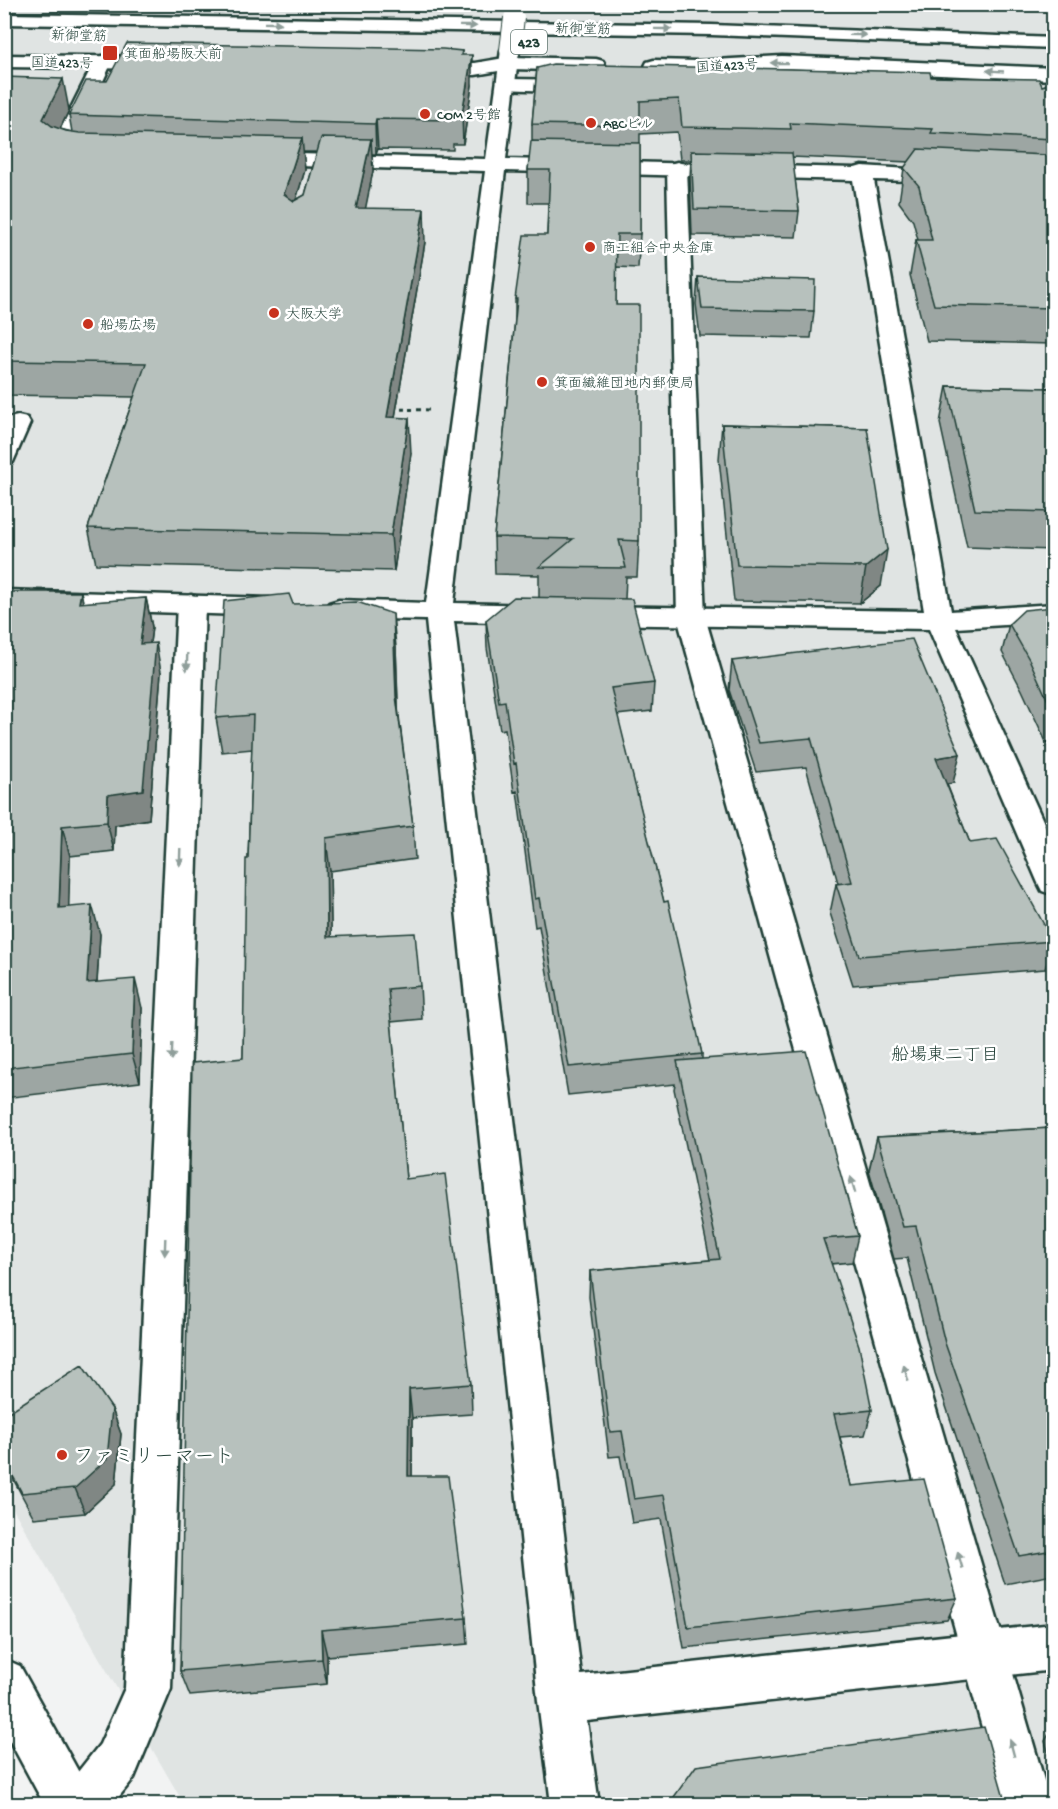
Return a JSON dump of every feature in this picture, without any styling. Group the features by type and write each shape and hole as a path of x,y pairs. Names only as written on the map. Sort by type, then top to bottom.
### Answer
{"main road":[{"path":"515,9 439,613 561,1701 575,1804"},
{"name":"新御堂筋","path":"4,19 712,30 1053,43"},
{"name":"新御堂筋","path":"4,33 710,45 1053,56"},
{"name":"国道423号","path":"4,61 184,64"},
{"path":"103,62 62,150 86,157 109,157"},
{"name":"国道423号","path":"634,66 697,67 782,62 1053,74"},
{"name":"423","path":"405,68 474,69 509,66 611,65"},
{"path":"509,66 593,86"},
{"path":"236,159 969,176"},
{"path":"677,168 691,617 1027,1804"},
{"path":"862,172 939,620 1053,884"},
{"path":"4,457 11,423"},
{"path":"4,598 439,613 691,617 939,620 1053,613"},
{"path":"83,1804 117,1761 148,1689 191,604"},
{"path":"561,1701 1053,1647"},
{"path":"4,1682 70,1804"}],"path":[{"path":"386,409 431,410"}],"shaded area":[{"path":"4,5 1053,5 1053,1804 184,1804 5,1495"}],"building":[{"path":"127,43 443,49 462,51 461,55 472,55 462,114 452,114 452,120 376,119 375,124 69,115 86,81 107,81"},
{"path":"553,64 930,72 931,77 1039,79 1042,86 1053,83 1053,139 931,133 933,129 790,123 791,129 682,127 679,99 640,101 640,126 532,124 537,68"},
{"path":"4,77 63,79 43,119 52,126 66,131 302,138 284,194 294,201 305,195 321,138 371,139 356,208 424,209 387,417 409,418 391,535 88,528 146,363 4,361"},
{"path":"531,141 640,143 640,234 617,234 616,305 639,305 639,541 619,540 626,568 539,567 573,539 494,537 517,299 515,299 524,235 547,235 550,170 528,170"},
{"path":"918,149 1047,155 1053,168 1053,308 934,305 916,240 932,240 919,186 904,168"},
{"path":"691,151 792,153 799,211 694,209"},
{"path":"698,277 815,280 814,311 702,309"},
{"path":"947,386 1053,388 1053,512 975,510"},
{"path":"722,424 867,428 887,550 866,567 737,565"},
{"path":"4,592 81,592 79,603 146,598 140,644 156,643 143,790 108,795 107,822 62,826 59,908 92,905 87,983 135,979 132,1054 4,1068"},
{"path":"289,594 293,604 357,602 393,614 396,696 413,826 326,838 327,937 415,933 420,986 388,989 406,1179 445,1174 471,1384 409,1389 408,1476 448,1476 466,1618 321,1630 322,1659 180,1671 192,1063 243,1058 246,859 248,859 253,715 216,718 224,601"},
{"path":"514,597 632,599 654,683 611,688 664,902 668,901 702,1054 569,1067 539,898 535,899 505,701 499,702 486,620"},
{"path":"1053,607 1053,712 1030,661 1009,624 1024,610"},
{"path":"912,639 960,754 936,758 970,843 997,839 1053,941 859,956 836,884 852,882 811,738 759,743 732,661"},
{"path":"806,1051 858,1236 823,1239 859,1346 872,1410 834,1414 851,1486 924,1479 957,1598 688,1627 664,1495 634,1499 622,1431 610,1432 590,1271 720,1259 677,1061"},
{"path":"1053,1128 1053,1550 1019,1556 945,1343 916,1226 903,1227 877,1137"},
{"name":"ファミリーマート","path":"82,1365 112,1409 107,1459 75,1488 22,1493 4,1459 4,1415"},
{"path":"984,1727 1006,1804 669,1804 696,1766"}],"place":[{"name":"箕面船場阪大前","path":"110,53"},
{"name":"COM 2号館","path":"425,114"},
{"name":"ABCビル","path":"591,123"},
{"name":"商工組合中央金庫","path":"590,247"},
{"name":"大阪大学","path":"274,313"},
{"name":"船場広場","path":"88,324"},
{"name":"箕面繊維団地内郵便局","path":"542,382"},
{"name":"ファミリーマート","path":"62,1455"}],"district":[{"name":"船場東二丁目","path":"945,1054"}]}
